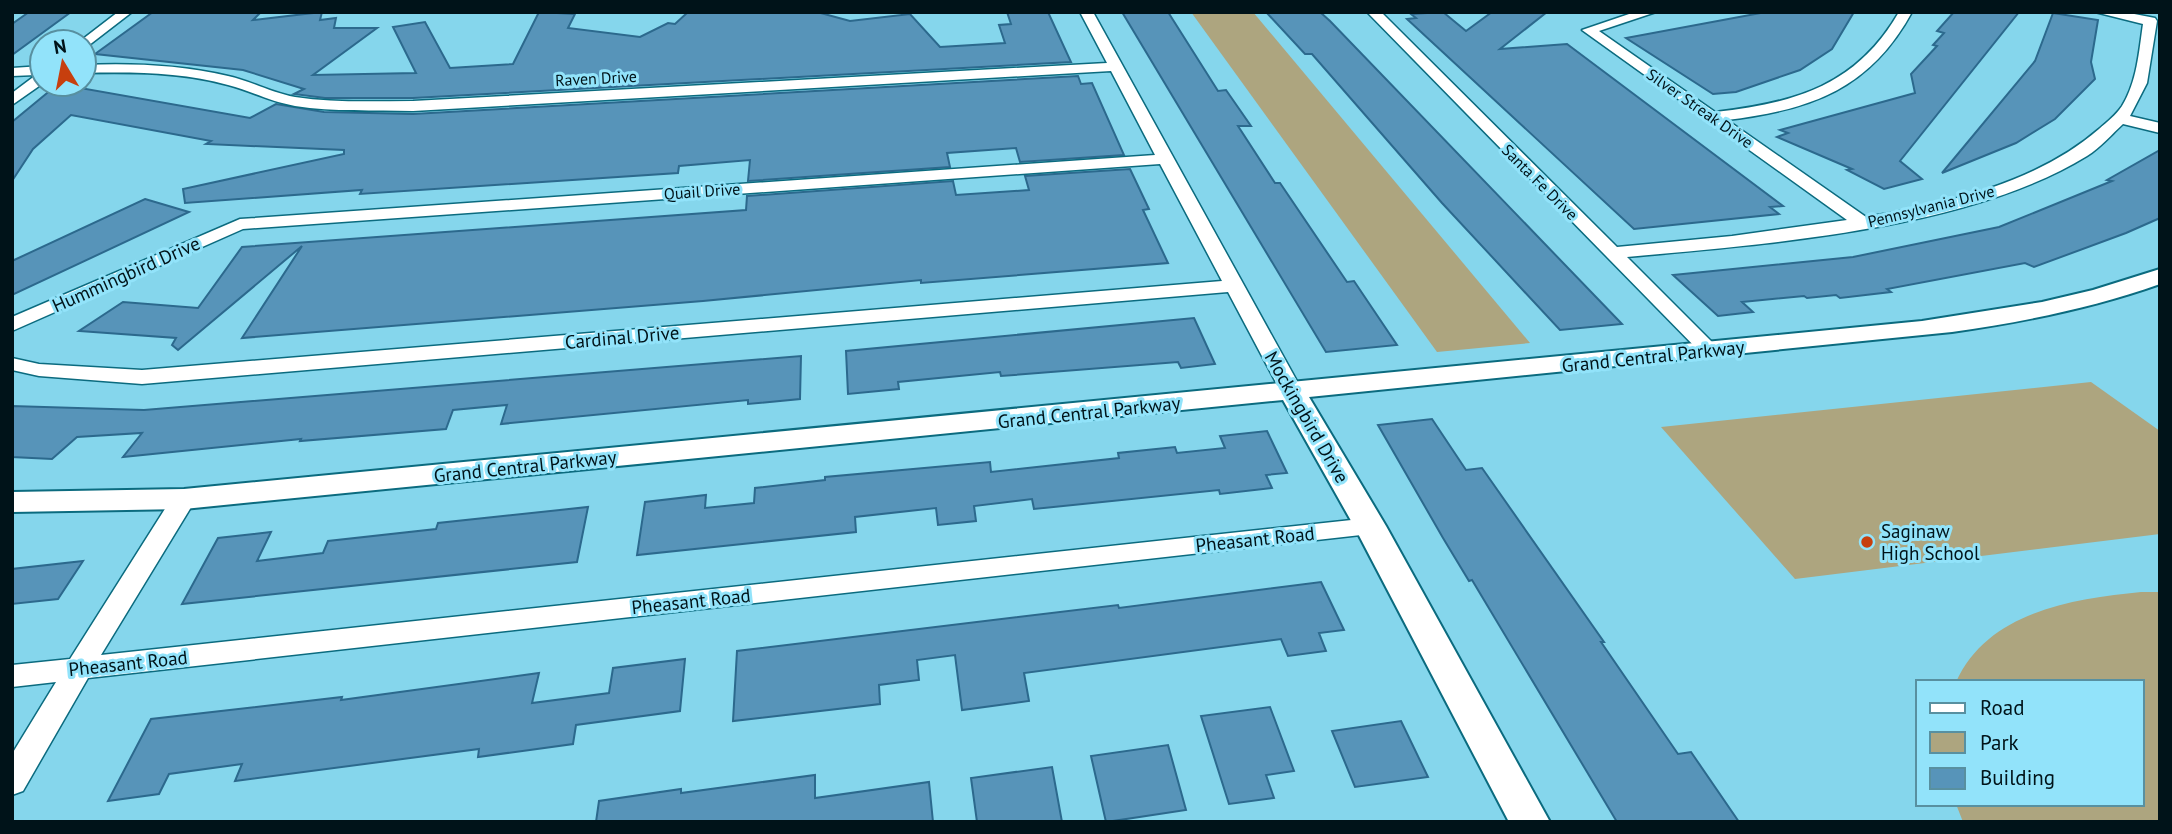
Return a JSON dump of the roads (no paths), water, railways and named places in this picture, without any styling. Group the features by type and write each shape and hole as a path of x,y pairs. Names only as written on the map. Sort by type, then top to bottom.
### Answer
{"street":[{"path":"98,34 126,12"},
{"name":"Mockingbird Drive","path":"1086,12 1232,286 1370,526 1530,822"},
{"name":"Santa Fe Drive","path":"1373,12 1709,350"},
{"name":"Silver Streak Drive","path":"1650,12 1589,30 1863,223"},
{"path":"1712,117 1777,106 1836,84 1879,54 1906,12"},
{"name":"Pennsylvania Drive","path":"1610,253 1740,240 1863,223 1959,202 2044,172 2088,147 2121,119 2138,90 2150,20 2101,12"},
{"name":"Raven Drive","path":"98,69 144,69 230,80 281,98 327,104 413,106 1114,66"},
{"path":"12,102 28,89"},
{"path":"2121,119 2160,128"},
{"name":"Quail Drive","path":"240,224 1163,159"},
{"name":"Hummingbird Drive","path":"12,325 240,224"},
{"name":"Grand Central Parkway","path":"12,502 184,499 1709,350 1990,319 2077,302 2160,275"},
{"name":"Cardinal Drive","path":"12,364 39,370 142,377 1232,286"},
{"path":"12,782 184,499"},
{"name":"Pheasant Road","path":"12,676 1370,526"}],"place":[{"name":"Saginaw High School","path":"1867,542"}]}
